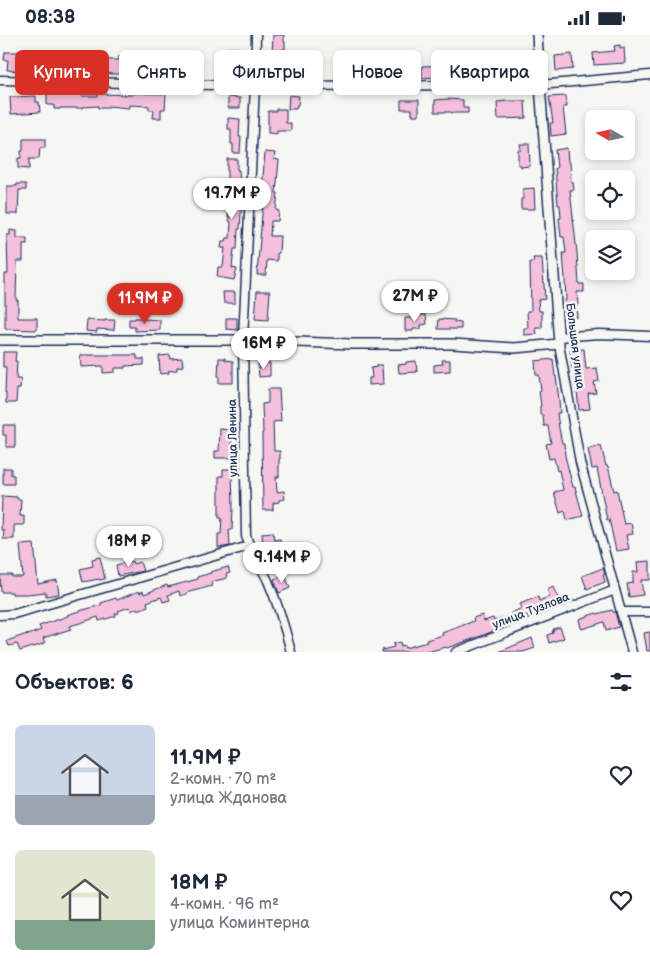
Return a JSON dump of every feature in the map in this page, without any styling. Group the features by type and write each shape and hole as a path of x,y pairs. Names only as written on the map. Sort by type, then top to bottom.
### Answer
{"street":[{"name":"улица Ленина","path":"256,35 256,50"},
{"name":"Большая улица","path":"537,35 538,50"},
{"path":"548,84 650,75"},
{"path":"0,80 214,86"},
{"path":"323,87 431,86"},
{"name":"улица Ленина","path":"256,95 243,340 246,536 268,581 285,627 291,652"},
{"name":"Большая улица","path":"541,95 559,341 580,462 632,652"},
{"path":"0,340 243,340 514,347 599,334 650,336"},
{"path":"0,615 14,614 249,545"},
{"name":"улица Тузлова","path":"456,652 615,590"},
{"path":"621,612 650,612"}],"building":[{"path":"273,35 284,35 285,49 272,50"},
{"path":"620,45 620,48 624,47 625,63 594,65 593,53 615,51 614,46"},
{"path":"228,48 238,48 238,50 228,50"},
{"path":"5,52 15,52 15,71 7,70 8,60 4,60"},
{"path":"572,54 573,69 556,71 555,56"},
{"path":"109,60 119,60 119,74 109,74"},
{"path":"422,66 431,66 431,77 422,78"},
{"path":"47,95 166,95 165,109 161,109 161,118 153,118 154,110 149,110 149,106 129,105 129,108 108,106 108,108 98,108 98,106 54,109 54,105 47,105"},
{"path":"289,95 299,96 296,109 288,109"},
{"path":"36,96 40,112 11,114 10,97"},
{"path":"566,96 567,107 563,107 566,134 551,136 550,123 553,123 549,97"},
{"path":"228,97 240,98 240,108 228,108"},
{"path":"401,100 419,100 419,115 412,115 412,109 401,109"},
{"path":"435,100 463,100 463,108 468,108 468,113 435,112"},
{"path":"525,101 526,118 498,119 497,102"},
{"path":"276,109 286,109 286,123 291,123 291,131 277,131 277,134 268,133 268,111 276,111"},
{"path":"228,118 240,119 240,153 233,153 231,129 228,129"},
{"path":"23,139 45,139 45,148 40,148 39,159 29,159 29,169 18,168 18,158 21,158 21,151 23,151"},
{"path":"520,144 529,144 530,166 521,167 521,165 518,165 518,150 521,150"},
{"path":"567,148 571,182 573,182 574,190 570,190 579,284 584,284 584,292 577,292 577,317 566,318 563,253 566,253 564,237 561,237 555,150"},
{"path":"265,152 275,153 274,159 279,160 276,193 278,193 276,210 279,211 278,221 271,221 270,236 280,236 279,253 277,253 277,261 267,260 266,275 257,275 263,203 261,203"},
{"path":"227,159 237,159 240,194 242,194 240,229 238,229 237,249 234,249 232,268 237,269 234,280 217,277 218,267 223,267 225,248 221,248 222,241 230,238 231,222 229,221 230,217 228,217 230,194 227,194 228,190 226,189"},
{"path":"17,184 26,184 26,190 19,190 18,214 7,214 7,186 17,186"},
{"path":"534,188 535,209 521,209 523,189"},
{"path":"10,230 17,231 17,238 27,238 27,244 23,244 23,261 17,261 16,300 18,300 18,318 37,318 37,330 5,329 5,274 8,274 7,235 10,235"},
{"path":"533,258 542,258 545,299 538,300 539,311 542,311 542,328 536,328 537,334 524,335 524,328 528,328 527,311 531,311 530,262 534,262"},
{"path":"257,291 270,291 268,320 255,319"},
{"path":"223,292 235,292 235,303 224,303"},
{"path":"415,315 426,315 427,324 421,325 421,329 405,331 405,318 415,318"},
{"path":"226,318 237,318 237,330 226,329"},
{"path":"129,319 160,320 160,330 135,331 135,327 129,327"},
{"path":"439,319 455,320 454,322 461,323 461,329 438,329"},
{"path":"87,320 115,320 114,330 97,329 97,332 86,331"},
{"path":"584,349 586,369 597,368 599,381 594,382 596,393 588,394 590,409 579,410 570,350"},
{"path":"3,352 16,352 16,379 21,379 20,389 17,389 16,403 6,403 6,367 3,367"},
{"path":"80,355 137,355 137,359 144,359 144,365 125,366 125,368 115,368 115,372 103,373 103,366 81,367"},
{"path":"170,355 171,359 182,358 183,366 177,367 177,370 168,371 169,373 160,374 159,356"},
{"path":"219,358 233,361 233,383 219,383"},
{"path":"553,359 559,400 560,413 557,413 559,428 573,487 575,487 583,516 567,520 565,511 560,513 554,492 563,490 559,470 557,471 554,458 549,459 546,444 551,443 548,426 544,426 543,415 540,415 539,391 541,390 539,375 536,375 535,361"},
{"path":"442,360 450,360 450,371 434,372 434,365 443,364"},
{"path":"416,361 417,372 399,373 398,365"},
{"path":"258,363 270,363 270,376 259,377"},
{"path":"376,365 382,365 383,384 369,385 369,378 372,378 371,368 377,367"},
{"path":"268,389 279,389 281,421 273,422 274,451 280,451 279,477 276,477 277,492 284,491 285,499 273,503 273,510 263,510 262,404 268,403"},
{"path":"3,425 15,425 15,447 6,447 6,435 3,435"},
{"path":"220,429 232,430 232,458 215,458 215,451 219,451"},
{"path":"601,446 614,491 617,490 624,524 631,523 633,534 626,535 629,549 616,551 609,519 607,520 597,468 592,469 588,449"},
{"path":"3,468 11,468 11,475 14,475 14,484 3,484"},
{"path":"223,469 232,469 232,530 229,530 230,546 218,548 218,534 221,534 222,517 219,517 219,476 223,476"},
{"path":"2,496 21,499 20,516 24,516 24,525 14,525 14,539 3,539 4,530 1,530"},
{"path":"273,532 274,540 280,539 281,546 263,547 262,533"},
{"path":"34,544 38,584 57,580 59,594 46,596 46,592 12,594 12,592 1,592 0,575 23,577 20,545"},
{"path":"100,557 105,579 83,582 80,569 93,566 92,559"},
{"path":"132,561 133,564 140,562 143,571 118,576 116,565"},
{"path":"650,561 650,580 641,580 643,595 629,597 627,584 633,583 633,572 638,572 637,562"},
{"path":"228,567 230,573 226,574 227,578 211,582 212,586 180,596 179,591 168,595 170,600 163,602 161,597 147,602 148,606 138,610 137,608 131,611 130,607 118,611 119,613 115,614 116,616 99,621 98,617 70,626 71,629 43,638 45,643 34,647 20,651 17,644 9,646 7,641 41,630 39,626 101,605 101,603 116,598 117,600 139,591 140,593 143,591 144,594 167,585 168,587 198,579 197,577"},
{"path":"603,568 605,582 587,589 582,576"},
{"path":"285,575 290,588 279,593 274,579"},
{"path":"553,587 560,602 481,636 447,648 427,652 382,652 382,650 394,647 393,644 400,642 401,646 404,645 405,648 427,642 426,640 443,635 442,633 474,621 473,618 482,615 484,621 493,618 494,621 512,615 511,613 522,608 520,604 538,597 539,601 550,596 547,590"},
{"path":"612,610 615,612 619,627 606,631 604,622 581,628 579,619"},
{"path":"560,627 564,638 549,643 547,635 553,633 553,629"},
{"path":"650,632 650,651 647,651 644,633"},
{"path":"532,638 535,648 523,652 499,652"}]}
